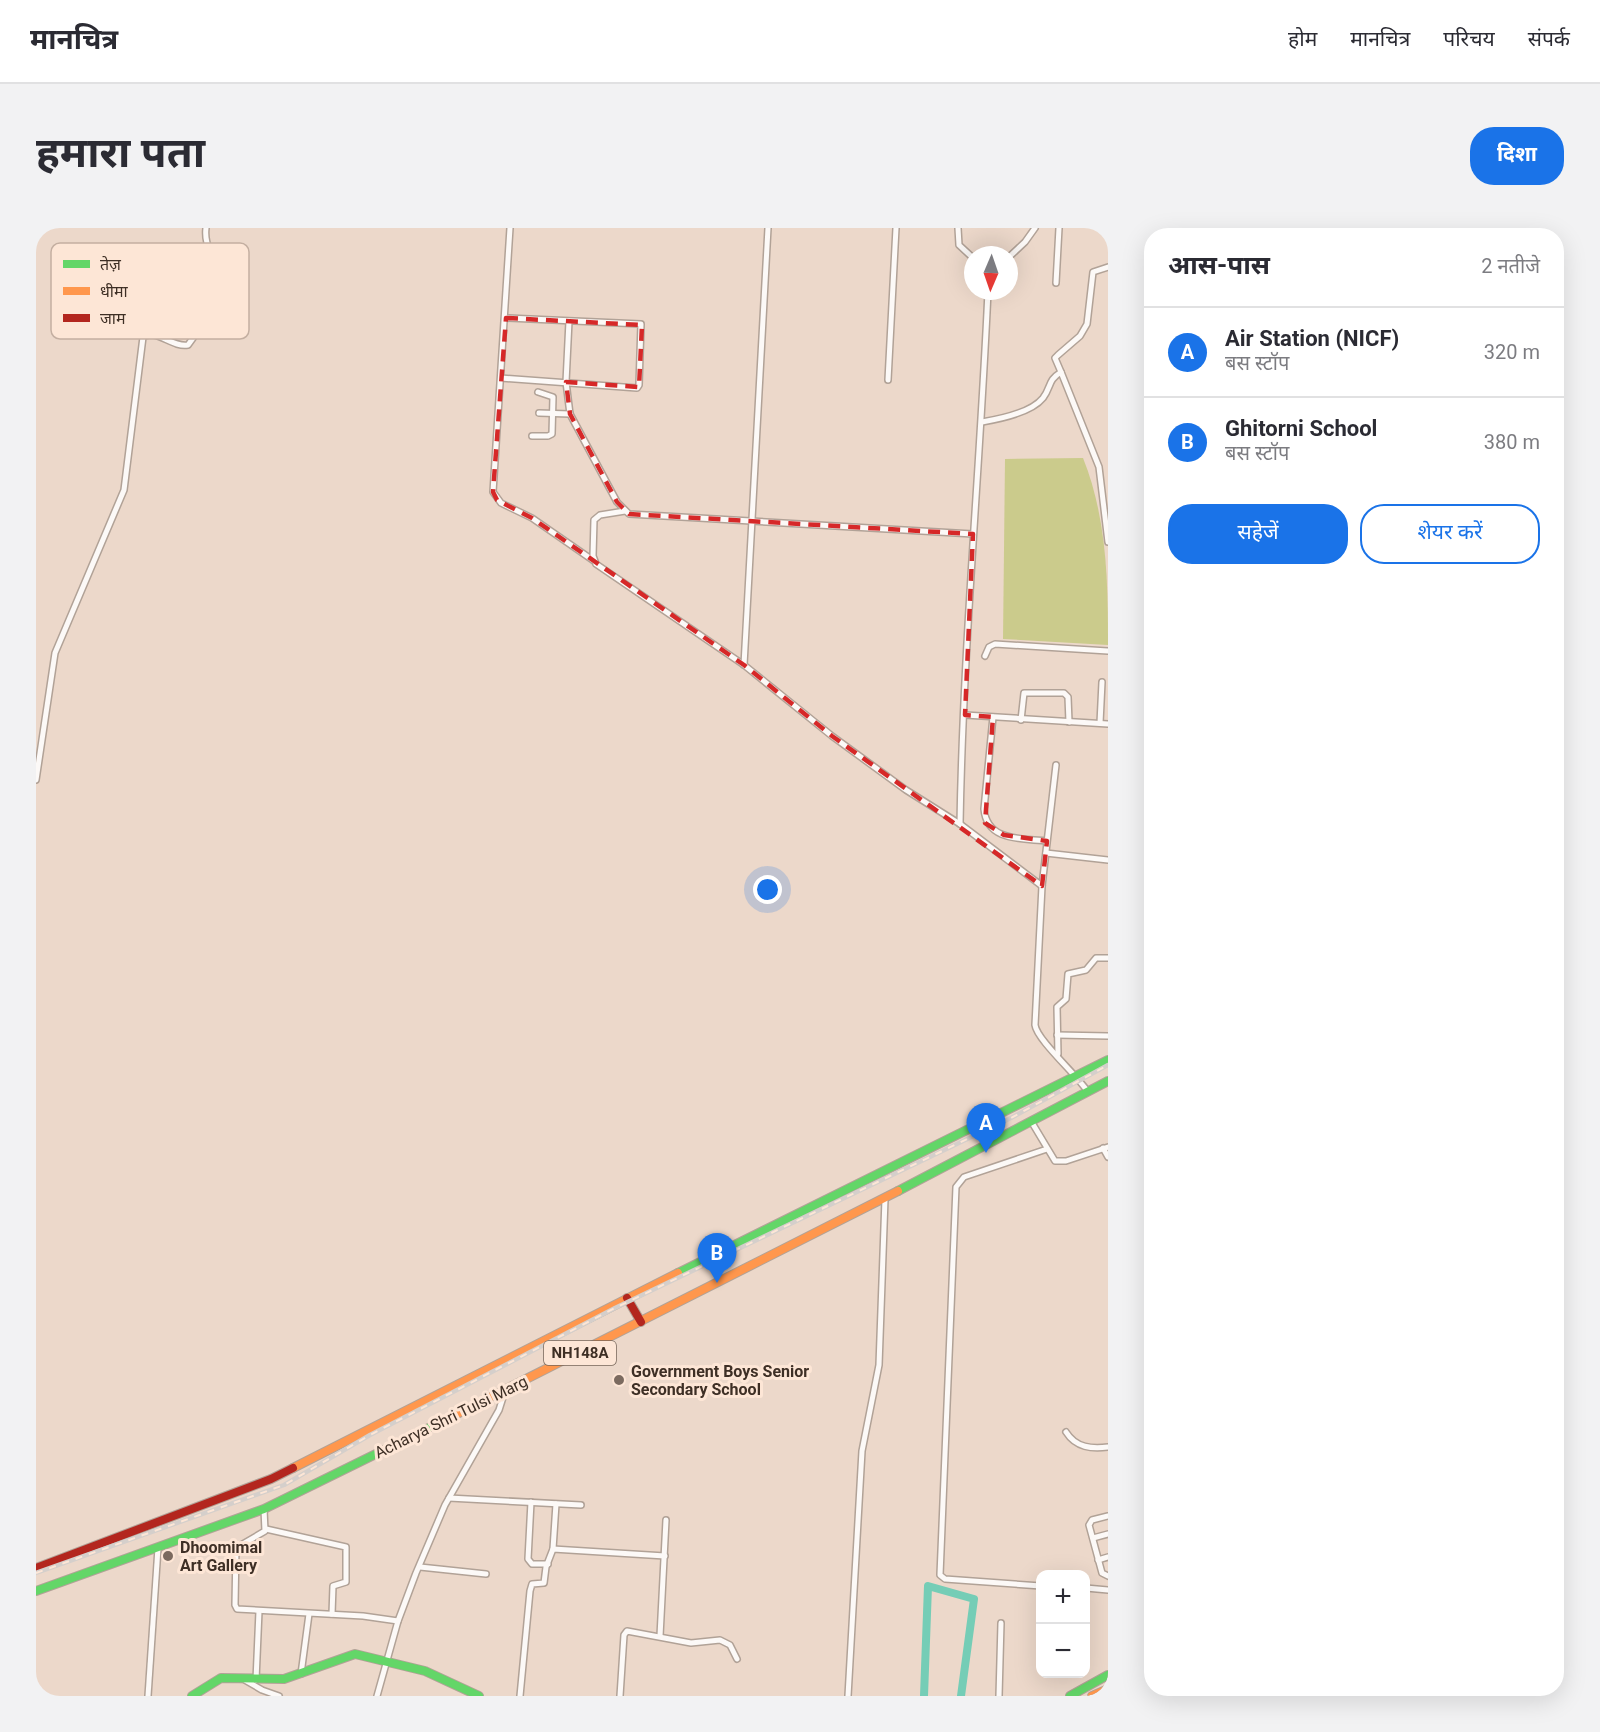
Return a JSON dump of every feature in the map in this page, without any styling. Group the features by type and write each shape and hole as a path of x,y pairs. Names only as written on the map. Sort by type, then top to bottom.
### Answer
{"main road":[{"name":"Acharya Shri Tulsi Marg","path":"36,1568 271,1479 627,1298 1078,1077 1108,1060"},
{"name":"Acharya Shri Tulsi Marg","path":"36,1591 264,1509 641,1322 1108,1081"},
{"path":"627,1298 641,1322"},
{"path":"192,1696 220,1678 284,1679 356,1654 389,1660 441,1677 479,1696"},
{"path":"1070,1696 1108,1675"},
{"path":"1092,1696 1108,1689"}],"street":[{"path":"510,228 494,496 594,561 744,665 839,741 906,790 960,824 1042,886"},
{"path":"744,665 754,521 768,228"},
{"path":"888,380 896,228"},
{"path":"958,228 959,245 964,250"},
{"path":"1018,249 1035,228"},
{"path":"1056,283 1059,228"},
{"path":"1108,267 1093,272 1088,316 1083,331 1055,358 1099,467 1108,542"},
{"path":"960,824 973,534 982,422 988,300"},
{"path":"501,378 639,387 642,327 639,324 506,318"},
{"path":"569,321 566,382 570,414 617,502 625,511 636,516 973,534"},
{"path":"36,780 55,653 124,490 143,339"},
{"path":"163,339 177,345 188,345 191,339"},
{"path":"982,422 998,420 1037,404 1044,396 1050,380 1061,372"},
{"path":"532,436 551,435 553,397 538,392"},
{"path":"539,413 570,414"},
{"path":"594,561 594,520 600,515 625,511"},
{"path":"985,656 987,649 995,644 1108,651"},
{"path":"1100,723 1102,682"},
{"path":"1021,720 1023,694 1064,693 1068,697 1069,722"},
{"path":"965,715 1108,724"},
{"path":"993,717 984,809 985,823 995,832 1004,835 1047,841"},
{"path":"1056,765 1042,886 1035,1025 1042,1040 1058,1054 1088,1092"},
{"path":"1046,854 1108,860"},
{"path":"1058,1054 1057,1007 1066,999 1068,974 1086,970 1096,958 1108,958"},
{"path":"1057,1035 1108,1036"},
{"path":"1031,1121 1052,1159 1059,1162 1106,1147 1108,1157"},
{"path":"1036,1586 945,1579 940,1575 956,1187 964,1177 1047,1149"},
{"path":"848,1696 862,1451 879,1365 885,1198"},
{"path":"377,1696 399,1620 420,1567 449,1498 499,1410 505,1389"},
{"path":"1066,1432 1073,1440 1084,1446 1108,1447"},
{"path":"449,1498 581,1505"},
{"path":"531,1502 528,1559 532,1563 548,1564"},
{"path":"520,1696 530,1591 532,1584 544,1583 553,1549 556,1503"},
{"path":"264,1509 266,1529"},
{"path":"1108,1516 1090,1522 1102,1573 1108,1576"},
{"path":"660,1636 666,1520"},
{"path":"332,1614 333,1586 346,1582 346,1547 266,1529 238,1545 235,1555 235,1607 240,1610 399,1620"},
{"path":"1093,1538 1108,1534"},
{"path":"148,1696 158,1546"},
{"path":"553,1549 665,1556"},
{"path":"1098,1560 1108,1557"},
{"path":"420,1567 486,1574"},
{"path":"1090,1588 1108,1590"},
{"path":"256,1680 259,1611"},
{"path":"301,1674 309,1614"},
{"path":"999,1696 1001,1623"},
{"path":"620,1696 624,1635 627,1631 691,1643 720,1640 730,1645 737,1659"},
{"path":"245,1680 261,1690 279,1696"}],"highlighted area":[{"path":"506,318 642,325 639,387 566,382 570,414 617,502 629,514 973,534 965,715 993,717 985,823 1004,835 1047,841 1042,886 832,736 744,665 532,518 497,500 493,492"}],"green space":[{"path":"1083,458 1097,504 1101,527 1106,574 1108,645 1003,639 1005,459"}],"waterway":[{"path":"924,1696 928,1586 974,1599 961,1696"}],"railway":[{"path":"36,1573 284,1485 370,1435 615,1308 1011,1118 1108,1065"}],"traffic: fast":[{"path":"678,1273 1108,1060"},
{"path":"898,1191 1108,1081"},
{"path":"36,1591 264,1509 451,1417"},
{"path":"192,1696 221,1678 284,1679 355,1654 425,1671 479,1696"},
{"path":"1070,1696 1108,1675"}],"traffic: slow":[{"path":"451,1417 898,1191"},
{"path":"293,1468 678,1273"},
{"path":"1092,1696 1108,1689"}],"traffic: jam":[{"path":"627,1298 641,1322"},
{"path":"36,1568 271,1479 293,1468"}],"place":[{"name":"Air Station (NICF)","path":"986,1153"},
{"name":"Ghitorni School","path":"717,1283"},
{"name":"Government Boys Senior Secondary School","path":"619,1380"},
{"name":"Dhoomimal Art Gallery","path":"168,1556"}]}
